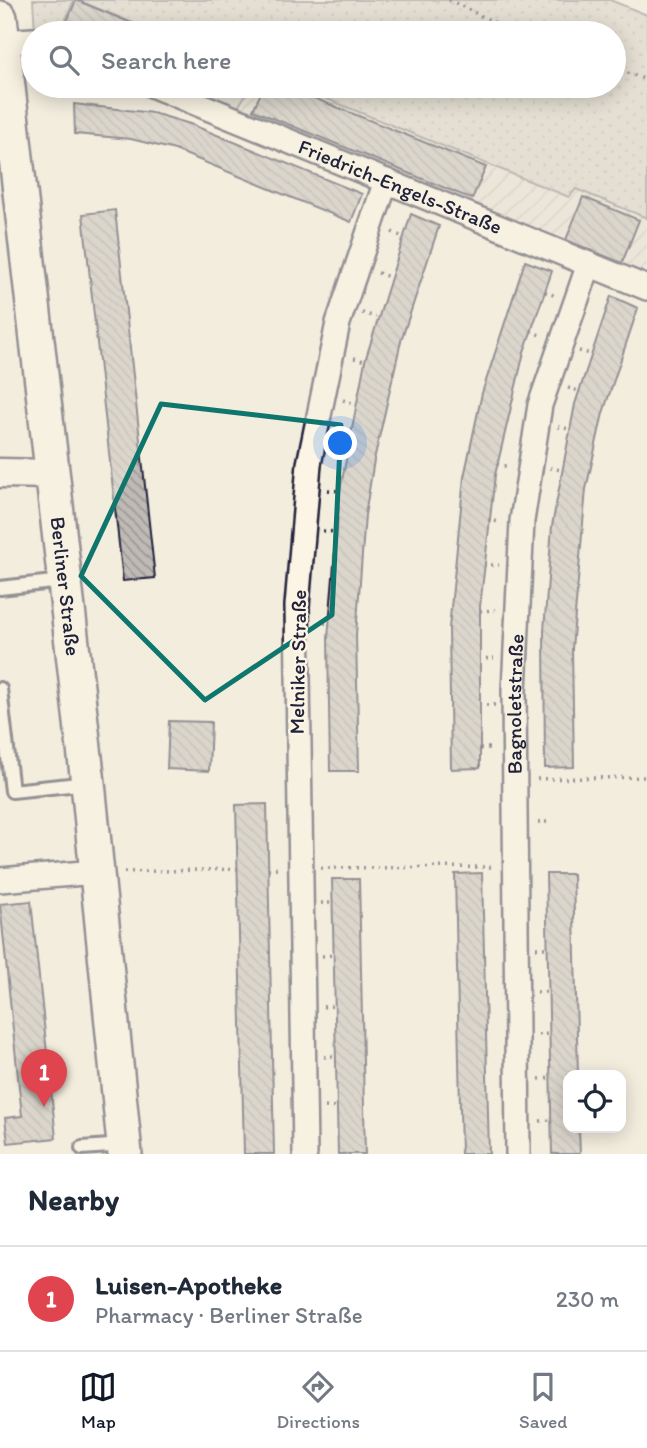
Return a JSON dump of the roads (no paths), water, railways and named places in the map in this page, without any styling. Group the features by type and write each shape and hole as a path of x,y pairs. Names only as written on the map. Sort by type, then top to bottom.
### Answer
{"main road":[{"name":"Berliner Straße","path":"12,33 52,474 88,783 125,1149"}],"street":[{"name":"Friedrich-Engels-Straße","path":"183,98 647,288"},
{"name":"Melniker Straße","path":"305,1154 297,606 309,464 338,323 386,181"},
{"name":"Bagnoletstraße","path":"519,1154 514,691 522,521 541,405 589,264"},
{"path":"0,473 17,476 52,474"},
{"path":"0,880 96,872"}],"lane":[{"path":"0,588 65,581"},
{"path":"0,689 12,791 88,783"},
{"path":"82,1148 125,1149"}],"place":[{"name":"Luisen-Apotheke","path":"44,1107"}]}
